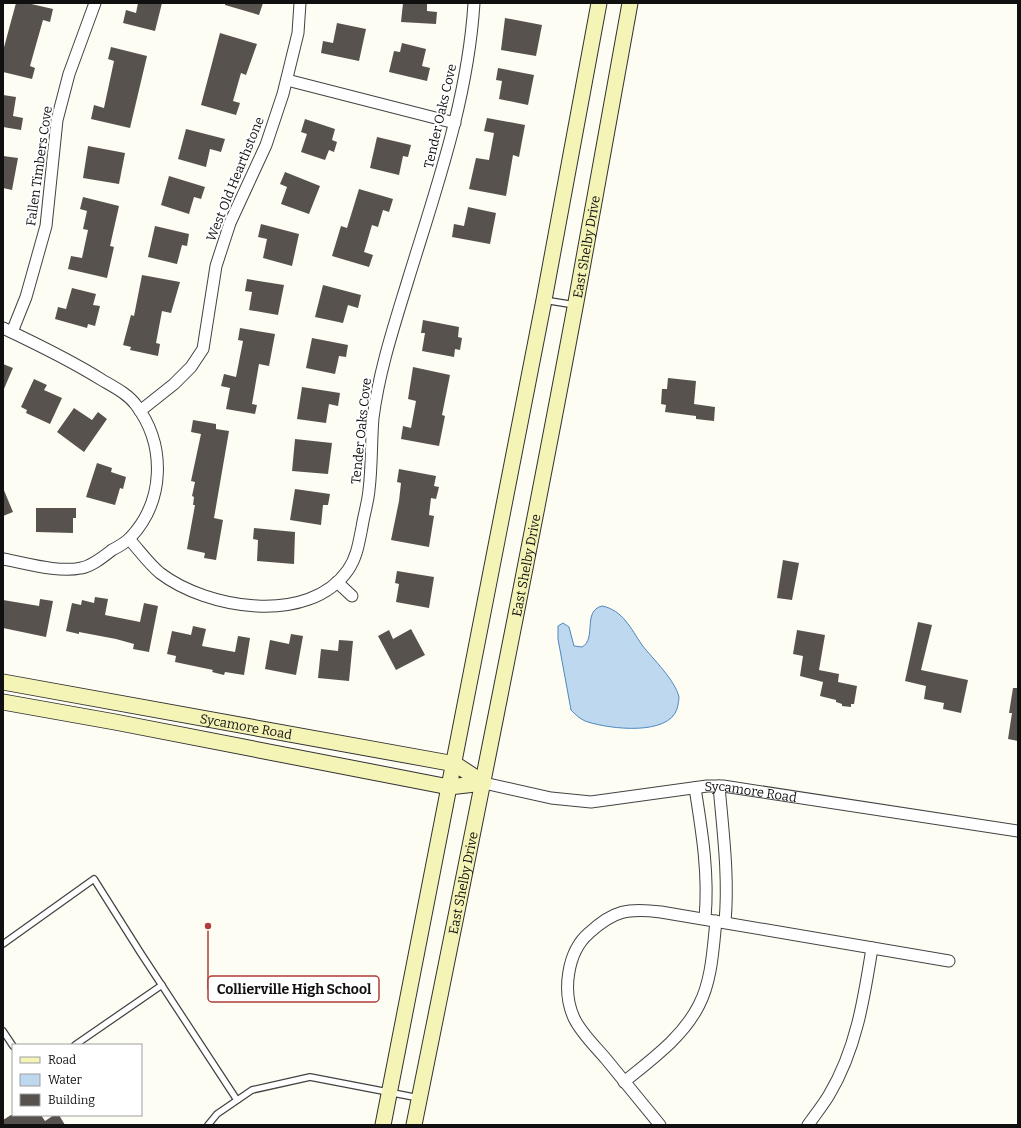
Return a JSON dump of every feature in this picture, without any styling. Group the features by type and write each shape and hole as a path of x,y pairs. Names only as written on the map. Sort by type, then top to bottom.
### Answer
{"main road":[{"path":"384,1125 544,300 599,3"},
{"name":"East Shelby Drive","path":"414,1125 484,783 575,305 630,3"},
{"name":"Sycamore Road","path":"3,682 455,764 484,783"},
{"name":"Sycamore Road","path":"3,702 115,722 449,788 484,783"}],"street":[{"name":"Fallen Timbers Cove","path":"7,330 26,297 46,226 57,120 69,74 95,3"},
{"name":"West Old Hearthstone","path":"140,410 174,384 191,367 203,349 216,266 230,223 266,145 287,80 298,32 300,3"},
{"name":"Tender Oaks Cove","path":"129,538 159,572 184,588 205,597 265,608 300,603 328,590 348,571 357,552 369,489 370,445 381,367 448,152 455,123 472,30 474,3"},
{"path":"287,80 455,123"},
{"path":"3,559 62,570 82,568 102,558 129,538 151,507 158,477 157,458 149,427 136,404 116,388 68,359 7,330"},
{"path":"337,582 352,596"},
{"name":"Sycamore Road","path":"484,783 551,798 591,802 719,786 1018,831"},
{"path":"624,1082 671,1043 688,1023 700,1004 727,899 727,874 719,786"},
{"path":"695,788 706,864 708,893 705,918"},
{"path":"660,1125 589,1039 574,1018 569,1001 568,983 573,956 584,938 603,920 623,911 638,910 705,918 949,961"},
{"path":"808,1125 829,1095 846,1060 856,1033 872,948"}],"lane":[{"path":"544,300 575,305"},
{"path":"3,944 94,879 237,1100"},
{"path":"76,1044 162,985"},
{"path":"3,1031 12,1044"},
{"path":"208,1125 217,1114 252,1090 310,1077 419,1098"}],"water":[{"path":"602,606 616,612 626,621 642,645 663,670 677,690 679,697 677,709 671,718 651,727 610,727 585,721 571,710 558,639 558,626 563,623 569,627 574,646 582,647 589,638 593,613 596,609"}],"building":[{"path":"16,3 27,3 53,9 50,22 43,20 30,66 35,68 32,79 3,72 3,51"},
{"path":"138,3 162,3 155,31 123,23 126,10 136,13"},
{"path":"225,3 263,3 259,15 225,5"},
{"path":"403,3 427,3 427,11 437,12 436,24 401,22"},
{"path":"505,18 542,25 536,56 501,50"},
{"path":"337,23 366,29 359,61 321,53 323,41 333,43"},
{"path":"220,33 257,44 246,75 241,73 233,101 240,103 236,115 201,105"},
{"path":"402,43 426,49 422,66 430,68 427,81 389,72 394,51 400,52"},
{"path":"111,47 147,56 130,128 91,119 94,105 104,108 114,61 108,59"},
{"path":"498,68 534,75 528,105 499,99 502,81 496,80"},
{"path":"3,95 16,97 13,116 23,118 21,130 3,127"},
{"path":"487,118 525,125 519,157 513,155 506,196 469,189 476,158 489,160 494,133 484,131"},
{"path":"305,119 335,129 332,140 337,142 334,152 329,150 325,160 301,152 307,134 301,132"},
{"path":"186,129 225,139 221,152 210,149 206,167 178,159"},
{"path":"377,137 411,145 408,157 403,156 399,175 370,168"},
{"path":"88,146 125,153 119,184 83,178"},
{"path":"3,156 18,158 12,190 3,188"},
{"path":"285,172 320,186 309,214 281,204 287,187 280,184"},
{"path":"169,176 205,187 201,199 194,197 189,214 161,205"},
{"path":"359,189 393,199 389,212 383,210 378,227 372,225 364,252 373,255 369,267 332,256 341,226 347,228"},
{"path":"83,197 119,206 110,246 114,247 107,278 68,269 71,256 82,258 88,230 83,229 87,211 80,209"},
{"path":"468,207 496,213 490,244 452,237 454,224 464,226"},
{"path":"261,224 299,234 292,266 263,258 267,239 258,237"},
{"path":"155,226 189,234 187,246 182,245 177,264 148,257"},
{"path":"142,275 180,282 171,313 162,311 156,343 160,344 158,356 130,350 131,347 123,345 131,315 134,316"},
{"path":"247,279 284,285 278,315 249,310 252,292 245,291"},
{"path":"323,285 361,295 358,308 348,305 343,323 315,317"},
{"path":"72,288 96,294 93,305 100,306 95,326 88,324 87,328 55,319 58,307 66,309"},
{"path":"423,320 459,327 458,337 462,338 460,350 455,349 454,357 422,351 425,333 421,333"},
{"path":"240,328 275,334 269,366 259,364 252,404 257,405 255,414 226,409 230,388 221,386 224,374 236,377 243,341 238,340"},
{"path":"312,338 348,345 346,357 339,356 335,374 306,368"},
{"path":"3,364 13,368 3,391"},
{"path":"413,367 450,375 442,415 445,416 439,446 401,439 403,426 411,428 416,401 408,399"},
{"path":"668,378 696,381 694,404 715,407 714,421 696,419 696,416 665,412 666,405 661,404 662,389 667,389"},
{"path":"34,379 47,385 44,390 62,398 50,424 26,413 27,410 21,407"},
{"path":"302,387 340,393 338,406 329,404 326,423 297,419"},
{"path":"74,408 92,420 98,412 107,419 84,452 57,432"},
{"path":"193,420 216,424 216,429 229,431 214,518 223,520 216,560 204,558 205,553 187,549 195,505 193,505 194,497 192,496 195,482 191,481 201,434 191,432"},
{"path":"295,439 332,443 328,474 292,471"},
{"path":"97,463 112,468 111,472 126,477 123,489 120,488 115,505 86,497"},
{"path":"399,469 436,476 434,486 439,487 436,499 431,498 429,515 434,516 429,547 391,540 399,501 401,483 397,482"},
{"path":"3,488 13,512 3,516"},
{"path":"295,489 330,494 328,505 323,505 321,525 290,520"},
{"path":"36,508 76,508 76,518 73,518 73,533 36,532"},
{"path":"254,528 295,532 294,564 257,561 258,540 253,539"},
{"path":"783,560 799,563 792,600 777,598"},
{"path":"397,571 434,577 429,608 396,602 399,584 395,583"},
{"path":"95,597 108,599 105,615 140,622 144,603 158,606 149,652 133,649 134,644 116,639 66,631 72,603 81,605 82,600 94,603"},
{"path":"40,599 53,601 46,637 3,628 3,600 39,606"},
{"path":"918,622 932,625 921,670 968,680 961,713 943,709 944,703 924,699 926,686 905,681"},
{"path":"193,626 206,629 202,646 235,652 238,636 250,638 244,675 225,672 224,675 212,672 213,670 175,662 176,656 167,654 172,631 191,635"},
{"path":"411,629 425,655 396,670 378,636 389,630 393,639"},
{"path":"797,630 825,635 819,670 839,674 838,682 857,686 854,704 851,704 851,707 842,706 842,704 836,702 836,700 820,696 823,682 800,676 803,656 793,654"},
{"path":"291,634 303,636 296,675 265,669 270,640 289,644"},
{"path":"339,640 353,641 349,681 318,678 321,649 338,651"},
{"path":"1013,688 1018,688 1018,741 1008,739 1012,713 1009,713"},
{"path":"11,1115 42,1116 45,1121 52,1116 60,1116 65,1125 3,1125 3,1120"}],"place":[{"name":"Collierville High School","path":"208,926"}]}
